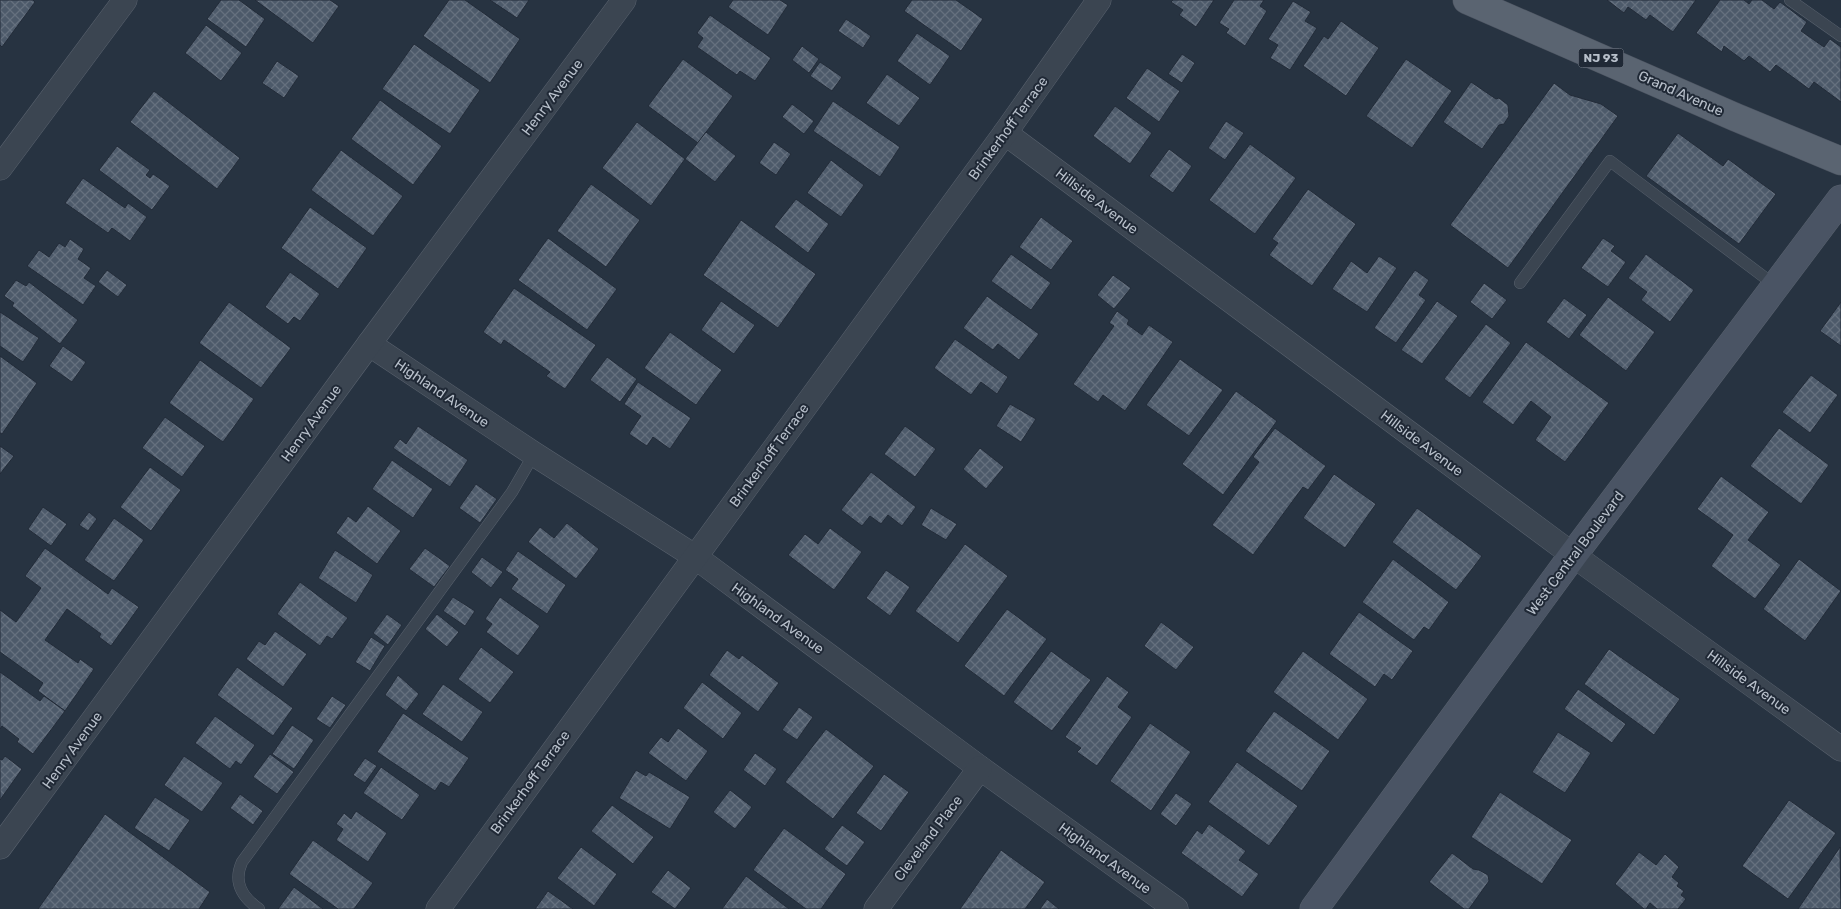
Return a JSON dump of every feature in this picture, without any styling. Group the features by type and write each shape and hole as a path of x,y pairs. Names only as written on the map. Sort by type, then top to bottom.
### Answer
{"main road":[{"name":"Grand Avenue","path":"1473,1 1735,117 1841,161"},
{"name":"West Central Boulevard","path":"1314,909 1573,555 1841,199"}],"street":[{"path":"0,168 124,0"},
{"name":"Henry Avenue","path":"0,847 624,0"},
{"name":"Brinkerhoff Terrace","path":"438,909 694,556 1005,133 1099,0"},
{"name":"Hillside Avenue","path":"1005,133 1573,555 1841,749"},
{"name":"Highland Avenue","path":"369,344 534,454 694,556 980,768 1176,909"},
{"name":"Cleveland Place","path":"876,909 980,768"}],"lane":[{"path":"1790,0 1841,36"},
{"path":"1520,283 1610,160 1776,286"},
{"path":"259,909 245,898 240,889 237,879 238,870 242,862 512,492 534,454"}],"building":[{"path":"0,0 33,0 35,2 2,47 0,45"},
{"path":"221,0 239,0 265,19 246,47 207,19"},
{"path":"255,0 330,0 339,6 313,43"},
{"path":"449,0 465,0 520,39 490,83 423,36"},
{"path":"490,0 529,0 517,18"},
{"path":"733,0 780,0 788,5 768,35 728,7"},
{"path":"912,0 956,0 983,19 961,51 904,11"},
{"path":"1173,0 1214,0 1196,27 1179,15 1183,10 1171,2"},
{"path":"1234,0 1264,0 1260,6 1267,11 1245,46 1226,33 1229,29 1219,23"},
{"path":"1607,0 1696,0 1673,32 1650,15 1646,20 1628,7 1624,13"},
{"path":"1720,0 1744,0 1749,4 1752,0 1762,0 1774,9 1780,2 1807,22 1801,31 1824,47 1830,39 1841,47 1841,102 1814,82 1809,89 1776,65 1770,72 1749,56 1744,61 1724,46 1722,52 1696,33"},
{"path":"1293,1 1311,12 1305,21 1317,28 1290,70 1270,58 1278,45 1268,39"},
{"path":"710,15 771,58 755,81 740,71 737,75 697,47 703,38 697,33"},
{"path":"846,19 871,36 863,48 838,31"},
{"path":"1341,21 1379,48 1346,96 1303,66 1324,36 1328,39"},
{"path":"206,25 242,53 221,81 185,53"},
{"path":"917,33 950,56 930,85 897,61"},
{"path":"414,44 480,90 450,134 382,89"},
{"path":"802,46 819,59 809,73 792,60"},
{"path":"1182,54 1195,63 1182,83 1168,74"},
{"path":"683,59 733,96 698,143 648,106"},
{"path":"1406,59 1452,91 1412,148 1366,116"},
{"path":"277,61 299,76 284,98 262,83"},
{"path":"820,62 842,77 832,91 810,76"},
{"path":"1147,68 1180,91 1159,122 1126,98"},
{"path":"887,74 920,98 899,126 866,103"},
{"path":"1471,82 1508,105 1509,116 1504,124 1499,125 1482,149 1443,122"},
{"path":"1554,83 1570,95 1601,104 1618,116 1508,268 1450,225"},
{"path":"154,91 240,158 217,189 130,122"},
{"path":"380,100 442,146 413,185 351,139"},
{"path":"833,101 900,147 880,177 813,131"},
{"path":"792,104 814,121 804,134 782,117"},
{"path":"1115,106 1152,133 1130,164 1093,136"},
{"path":"1226,121 1244,133 1225,160 1208,148"},
{"path":"637,122 685,159 651,206 602,168"},
{"path":"706,132 736,156 715,182 685,159"},
{"path":"1678,133 1723,166 1728,159 1776,194 1739,244 1646,176"},
{"path":"774,142 791,154 776,175 759,163"},
{"path":"1250,144 1296,178 1255,234 1209,200"},
{"path":"117,146 150,170 146,175 150,178 153,174 170,186 152,210 99,170"},
{"path":"1169,149 1192,166 1173,193 1149,176"},
{"path":"341,150 403,196 373,236 311,190"},
{"path":"831,160 864,185 841,217 807,193"},
{"path":"83,178 125,208 128,203 147,217 130,241 112,228 108,233 65,203"},
{"path":"591,184 640,220 606,267 557,231"},
{"path":"1308,189 1356,224 1312,286 1269,255 1278,243 1272,239"},
{"path":"796,199 829,224 808,253 774,227"},
{"path":"310,207 367,248 338,289 281,248"},
{"path":"1041,217 1073,241 1051,270 1019,247"},
{"path":"741,220 816,274 778,328 703,275"},
{"path":"548,238 617,289 587,330 518,280"},
{"path":"1603,238 1615,246 1611,251 1626,262 1608,287 1581,268"},
{"path":"70,239 84,249 78,259 91,268 84,278 96,286 83,305 27,266 39,250 49,257 59,243 65,247"},
{"path":"1011,254 1051,283 1031,310 991,281"},
{"path":"1646,254 1694,290 1670,322 1641,300 1647,292 1628,278"},
{"path":"1379,256 1397,268 1367,312 1332,289 1351,261 1367,273"},
{"path":"107,270 127,285 118,297 98,282"},
{"path":"1415,270 1429,280 1419,295 1426,300 1396,343 1374,328"},
{"path":"290,272 320,294 300,321 294,317 288,324 265,307"},
{"path":"1113,275 1131,288 1114,309 1097,295"},
{"path":"16,280 26,286 29,282 78,320 60,344 12,306 14,303 4,296"},
{"path":"1484,283 1507,300 1492,319 1470,302"},
{"path":"514,288 596,345 565,389 546,376 550,372 504,340 501,345 483,332"},
{"path":"987,296 1039,334 1019,360 998,344 993,350 963,328"},
{"path":"1608,297 1655,332 1626,371 1579,335"},
{"path":"1564,298 1587,315 1569,339 1546,322"},
{"path":"721,301 755,325 734,354 701,330"},
{"path":"1437,301 1458,316 1422,364 1401,350"},
{"path":"229,302 291,348 261,388 199,343"},
{"path":"1841,302 1841,346 1820,331"},
{"path":"1117,311 1129,320 1127,324 1142,335 1149,325 1173,342 1125,411 1103,395 1098,402 1073,384 1114,326 1109,323"},
{"path":"0,312 39,338 23,362 0,346"},
{"path":"1486,324 1511,343 1470,398 1444,379"},
{"path":"670,332 722,370 696,405 644,368"},
{"path":"955,339 1008,377 997,394 981,382 971,395 934,368"},
{"path":"1526,342 1609,403 1565,462 1535,440 1551,417 1531,401 1513,425 1482,402"},
{"path":"63,346 86,362 72,382 49,366"},
{"path":"0,356 37,383 2,434 0,433"},
{"path":"607,357 637,379 620,402 590,380"},
{"path":"1180,359 1223,390 1189,436 1146,405"},
{"path":"200,360 254,399 223,442 169,403"},
{"path":"1811,375 1838,395 1810,433 1782,412"},
{"path":"638,382 691,418 670,449 653,437 647,446 629,434 641,416 624,404"},
{"path":"1236,391 1277,421 1223,495 1182,464"},
{"path":"1010,404 1036,419 1021,442 996,426"},
{"path":"165,417 205,446 182,477 142,448"},
{"path":"418,426 468,460 450,487 393,448 400,439 406,444"},
{"path":"905,426 936,449 915,477 884,454"},
{"path":"1275,428 1326,466 1308,490 1303,487 1253,555 1212,525 1259,462 1253,457"},
{"path":"1779,428 1829,465 1801,504 1750,466"},
{"path":"0,446 14,456 0,474"},
{"path":"980,448 1004,467 986,489 963,469"},
{"path":"392,460 433,489 413,518 372,489"},
{"path":"150,467 181,490 151,531 120,507"},
{"path":"871,472 916,507 902,526 888,515 881,524 870,516 862,526 841,510"},
{"path":"1334,474 1376,504 1345,548 1303,518"},
{"path":"1721,476 1769,512 1748,540 1781,565 1755,599 1711,566 1733,535 1697,509"},
{"path":"476,484 497,499 480,523 459,508"},
{"path":"368,506 401,531 377,564 336,533 348,516 356,522"},
{"path":"43,507 67,524 51,546 28,529"},
{"path":"931,508 957,524 946,540 921,525"},
{"path":"1417,508 1482,556 1456,590 1392,542"},
{"path":"89,512 97,519 88,531 79,525"},
{"path":"114,518 144,540 114,581 84,560"},
{"path":"567,523 599,549 576,579 528,542 540,527 554,538"},
{"path":"830,528 862,552 834,590 788,555 805,534 818,544"},
{"path":"965,544 1008,576 958,643 915,611"},
{"path":"45,548 108,594 112,588 139,607 111,646 99,637 101,634 67,609 45,640 78,663 80,659 94,669 65,711 38,691 43,683 0,652 0,610 16,622 41,588 25,576"},
{"path":"425,548 450,566 434,587 409,569"},
{"path":"335,550 373,575 356,603 318,578"},
{"path":"518,551 566,585 547,614 511,589 518,579 505,570"},
{"path":"482,557 503,572 491,588 471,572"},
{"path":"1393,559 1449,602 1429,630 1424,627 1414,640 1362,602"},
{"path":"1799,559 1841,591 1805,641 1763,609"},
{"path":"886,570 910,587 890,616 866,598"},
{"path":"300,582 348,618 332,639 327,636 320,646 277,614"},
{"path":"453,597 475,611 465,626 443,611"},
{"path":"500,597 540,626 518,656 486,632 492,624 485,619"},
{"path":"1007,609 1047,639 1004,696 964,666"},
{"path":"1359,612 1413,651 1392,680 1384,674 1375,687 1329,654"},
{"path":"387,614 402,625 388,645 373,633"},
{"path":"437,614 459,632 447,647 425,629"},
{"path":"1161,622 1194,647 1176,670 1144,646"},
{"path":"275,631 307,654 283,687 246,659 259,641 265,645"},
{"path":"371,637 385,646 370,671 355,662"},
{"path":"481,647 514,672 490,703 458,679"},
{"path":"1609,649 1680,699 1654,735 1584,684"},
{"path":"727,650 739,659 742,655 779,683 758,712 709,675"},
{"path":"1051,651 1091,680 1052,731 1013,702"},
{"path":"1303,651 1368,699 1338,740 1273,692"},
{"path":"237,667 293,708 273,736 217,695"},
{"path":"0,672 40,701 44,696 65,711 33,754 17,742 19,739 2,726 0,729"},
{"path":"398,675 419,694 406,711 385,695"},
{"path":"1107,676 1129,692 1118,707 1132,717 1097,766 1077,752 1081,748 1065,737"},
{"path":"702,682 742,713 723,739 683,708"},
{"path":"443,684 483,712 462,742 422,714"},
{"path":"1578,689 1626,724 1612,743 1564,709"},
{"path":"332,696 346,705 330,728 316,719"},
{"path":"799,707 813,717 797,740 782,730"},
{"path":"1274,711 1330,751 1302,791 1245,751"},
{"path":"403,713 469,758 449,787 441,782 435,791 377,752"},
{"path":"215,716 255,745 241,765 236,761 230,769 195,743"},
{"path":"1150,723 1191,752 1151,811 1110,781"},
{"path":"292,725 314,740 294,769 272,754"},
{"path":"678,728 708,751 686,781 648,753 661,737 668,742"},
{"path":"826,729 874,766 833,819 785,782"},
{"path":"1558,732 1591,753 1565,793 1532,772"},
{"path":"755,753 777,769 765,786 743,770"},
{"path":"270,754 294,772 277,794 253,777"},
{"path":"5,756 22,769 0,800 0,759 2,760"},
{"path":"184,756 223,783 202,812 164,785"},
{"path":"365,758 377,766 365,783 353,775"},
{"path":"1237,762 1298,806 1269,846 1208,802"},
{"path":"381,767 420,795 402,820 363,793"},
{"path":"636,770 646,776 649,772 690,797 670,829 619,798"},
{"path":"884,774 909,792 881,831 856,813"},
{"path":"730,790 752,807 735,829 713,812"},
{"path":"1500,792 1572,840 1542,884 1471,837"},
{"path":"1176,793 1192,804 1176,826 1160,814"},
{"path":"240,794 263,811 253,825 230,808"},
{"path":"155,797 190,820 169,851 134,828"},
{"path":"1789,800 1836,833 1788,899 1742,866"},
{"path":"612,805 654,837 633,864 591,831"},
{"path":"356,811 387,833 368,862 336,840 343,829 336,824 344,813 351,819"},
{"path":"105,814 210,892 199,909 38,909"},
{"path":"1209,824 1246,851 1239,860 1259,874 1242,897 1181,853 1197,830 1202,834"},
{"path":"842,825 865,842 847,866 824,849"},
{"path":"784,828 846,874 821,909 806,909 753,870"},
{"path":"313,840 373,883 354,909 338,909 289,874"},
{"path":"581,847 617,874 594,906 557,878"},
{"path":"1840,847 1841,909 1798,909"},
{"path":"1001,850 1045,882 1025,909 960,909"},
{"path":"1639,852 1656,865 1665,854 1679,867 1672,877 1679,883 1677,886 1684,891 1681,895 1686,899 1678,909 1657,909 1650,903 1644,909 1615,884"},
{"path":"1452,853 1473,869 1488,875 1489,881 1469,909 1464,909 1429,882"},
{"path":"668,870 691,888 675,909 651,892"},
{"path":"746,876 789,909 722,909"},
{"path":"294,887 323,909 278,909"},
{"path":"548,891 573,909 535,909"},
{"path":"1047,899 1059,909 1040,909"}]}
